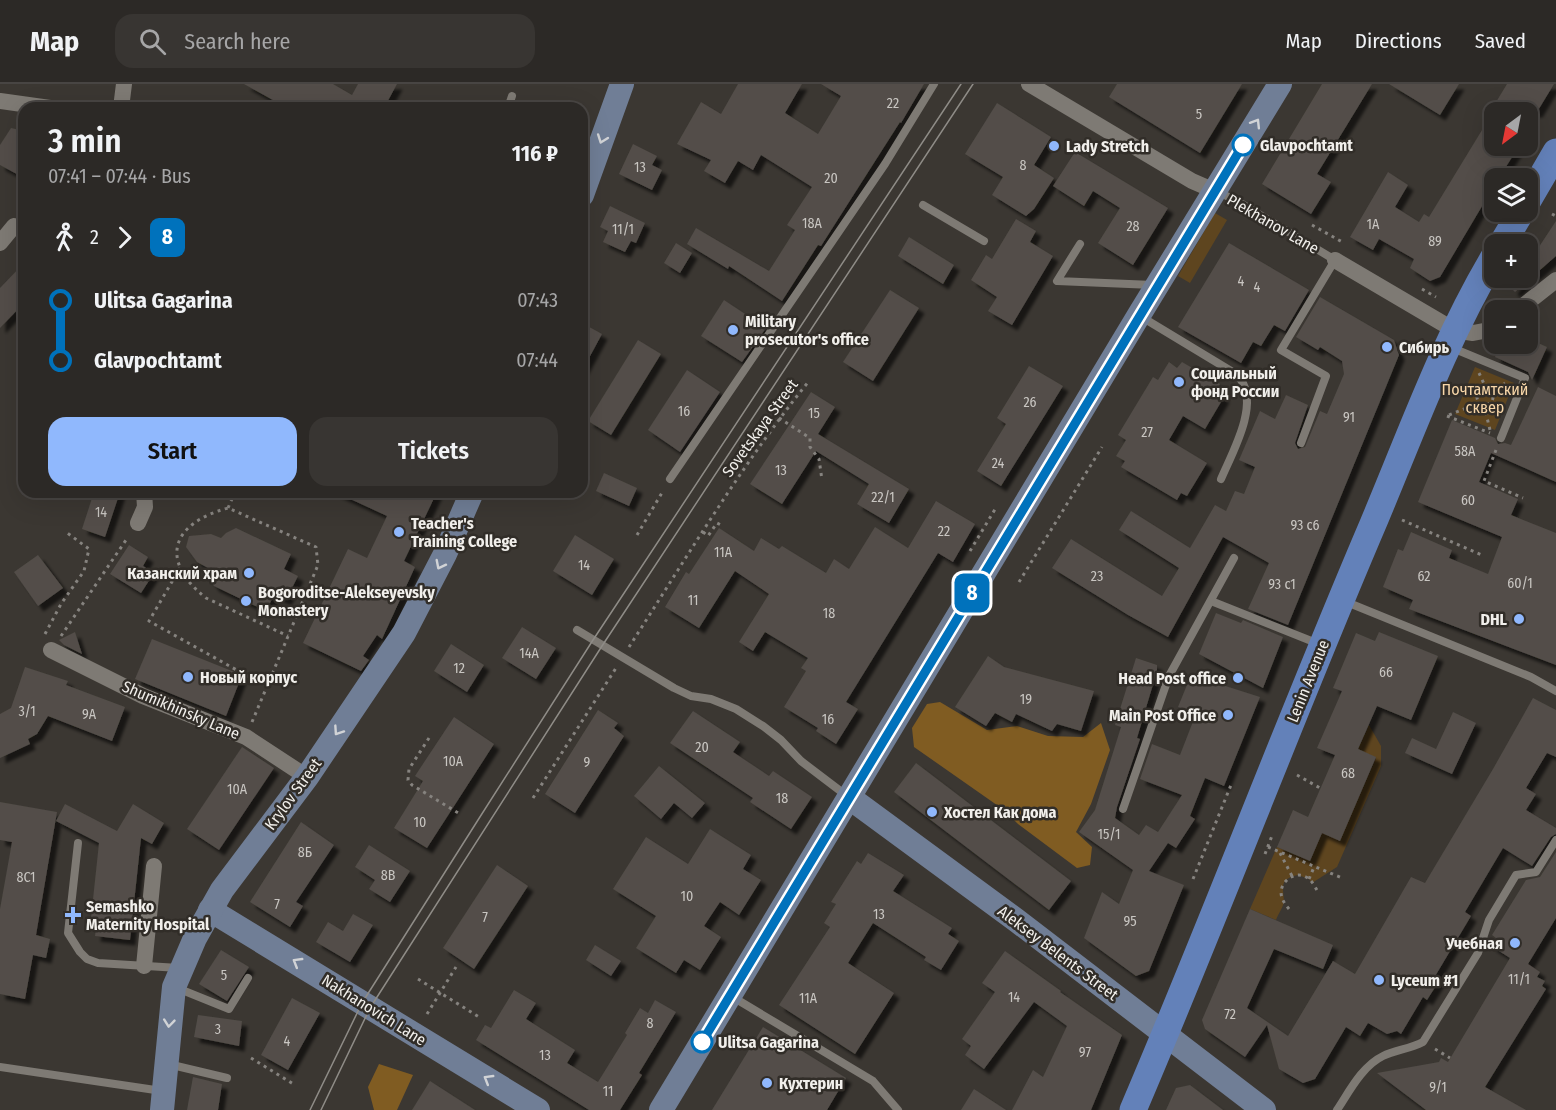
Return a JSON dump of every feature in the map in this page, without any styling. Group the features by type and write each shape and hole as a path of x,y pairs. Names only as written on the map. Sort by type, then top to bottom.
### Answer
{"main road":[{"path":"588,178 622,84"},
{"path":"661,1110 1156,285 1280,84"},
{"path":"1538,183 1556,152"},
{"name":"Lenin Avenue","path":"1133,1110 1322,645 1451,338 1484,274"},
{"name":"Krylov Street","path":"162,1101 165,1063 178,978 210,910 222,890 307,777 405,633 446,554 469,498"},
{"name":"Aleksey Belents Street","path":"849,798 1016,920 1264,1110"},
{"name":"Nakhanovich Lane","path":"210,910 538,1110"}],"street":[{"path":"122,102 124,84"},
{"name":"Plekhanov Lane","path":"1029,84 1192,181 1215,190"},
{"path":"0,101 18,104"},
{"path":"0,243 14,226"},
{"name":"Plekhanov Lane","path":"1335,260 1428,315 1451,338"},
{"path":"1531,300 1556,280"},
{"path":"1451,338 1484,331"},
{"path":"138,523 145,507 144,498"},
{"name":"Shumikhinsky Lane","path":"47,646 143,696 246,737 307,777"},
{"path":"144,966 154,866"}],"lane":[{"path":"670,479 879,173 934,84"},
{"path":"510,102 512,96"},
{"name":"Plekhanov Lane","path":"1215,190 1335,260"},
{"path":"923,205 984,241"},
{"path":"1080,243 1057,281 1156,285"},
{"path":"1301,443 1326,376 1281,350 1335,260"},
{"path":"1138,315 1231,371 1241,380 1248,404 1245,418 1221,478"},
{"path":"1451,338 1525,378 1501,438"},
{"path":"1123,808 1169,676 1234,558"},
{"path":"1341,600 1521,673 1556,691"},
{"path":"1211,601 1322,645"},
{"path":"577,630 674,688 691,696 736,709 754,720 781,741 801,761 849,798"},
{"path":"1337,1110 1367,1068 1382,1057 1423,1042 1478,953 1489,920 1516,875 1536,872 1556,840"},
{"path":"78,843 68,933 71,941 87,958 98,963 144,966 178,978 229,1009 248,978"},
{"path":"730,996 873,1082 898,1110"},
{"path":"165,1063 227,1078"},
{"path":"0,1067 162,1101"}],"path":[{"name":"Plekhanov Lane","path":"1312,225 1331,236"},
{"name":"Sovetskaya Street","path":"707,526 779,418 809,381"},
{"path":"1460,386 1477,393"},
{"path":"1486,388 1492,393 1492,402 1484,405 1479,403 1476,399 1477,393 1486,388"},
{"path":"1479,403 1447,416 1492,434 1484,405"},
{"path":"779,418 810,438 810,447 819,459 822,480"},
{"path":"1501,438 1484,481 1523,498"},
{"path":"1019,582 1102,447"},
{"path":"637,535 670,479"},
{"path":"228,508 232,498"},
{"path":"246,737 318,565 316,547 228,508 213,512 187,528 179,538 176,549 180,568 195,590 206,598 288,636"},
{"path":"1402,520 1484,556"},
{"path":"47,646 138,523"},
{"path":"703,532 708,536 717,523 721,525"},
{"path":"47,646 61,604 84,571 89,549 66,532"},
{"path":"180,568 149,621 267,687"},
{"path":"429,738 409,769 408,780 460,814"},
{"path":"1297,775 1320,788"},
{"path":"1193,879 1231,785"},
{"path":"1268,847 1342,878"},
{"path":"1279,851 1292,876"},
{"path":"1309,879 1314,867"},
{"path":"1289,909 1284,902 1281,890 1283,884 1292,876 1304,876 1309,879 1318,892"},
{"path":"427,1014 456,967"},
{"path":"418,979 479,1017"},
{"path":"1423,1042 1450,1058"},
{"path":"251,1058 295,1085"}],"green space":[{"path":"1215,213 1227,220 1190,283 1178,276"},
{"name":"Почтамтский сквер","path":"1475,367 1514,383 1495,430 1455,414"},
{"path":"1369,725 1381,746 1381,766 1337,867 1312,883 1309,879 1298,875 1285,881 1284,903 1276,920 1250,909 1277,847 1310,861 1322,833 1340,840 1376,758 1358,749"}],"shaded area":[{"path":"940,702 987,730 1017,726 1048,736 1083,737 1101,723 1110,750 1091,804 1076,832 1092,847 1090,865 1077,868 1018,824 1004,810 914,747 912,728 927,704"},
{"path":"379,1064 413,1075 397,1110 374,1110 368,1087"}],"building":[{"path":"244,84 333,84 352,95 358,84 397,84 387,102 276,102"},
{"path":"738,84 802,84 785,113 818,134 841,96 821,84 924,84 821,246 818,245 782,301 729,266 728,269 687,244 696,228 769,271 795,230 787,225 812,187 761,155 753,170 738,161 725,183 704,171 711,160 677,144 701,102 721,114"},
{"path":"1117,84 1242,84 1200,153 1109,97"},
{"path":"1322,84 1372,84 1317,174 1331,182 1311,214 1262,184"},
{"path":"1389,84 1459,84 1440,115"},
{"path":"1507,84 1554,84 1538,110 1538,102 1496,102"},
{"path":"997,103 1051,137 1034,165 1054,178 1034,209 1026,216 992,195 1003,177 965,154"},
{"path":"1484,127 1484,156 1513,156 1505,168 1484,168 1484,203 1440,277 1430,281 1410,268 1414,259 1379,239 1373,250 1350,237 1388,172 1408,185 1395,207 1419,222 1424,214 1429,217"},
{"path":"11,128 18,130 18,175 0,165 0,145"},
{"path":"633,144 657,156 652,165 662,170 652,190 619,174"},
{"path":"1075,152 1168,208 1133,265 1098,243 1120,208 1093,191 1084,206 1053,186"},
{"path":"610,206 645,223 636,243 631,241 625,252 603,242 608,231 600,227"},
{"path":"1016,219 1036,231 1030,242 1053,256 1012,325 988,311 997,297 971,280 986,255 992,259"},
{"path":"1556,221 1556,256 1538,272 1538,248"},
{"path":"909,237 954,265 943,284 898,256"},
{"path":"676,243 692,253 680,273 664,263"},
{"path":"1229,243 1309,290 1285,331 1274,325 1261,346 1253,342 1241,363 1178,327"},
{"path":"18,269 18,309 0,328 0,288"},
{"path":"890,290 919,308 873,381 843,362"},
{"path":"1320,297 1394,340 1399,355 1288,625 1248,609 1269,563 1223,537 1168,637 1052,568 1071,539 1162,596 1179,568 1119,530 1131,511 1190,548 1215,505 1226,511 1235,491 1244,494 1255,467 1239,460 1260,411 1275,419 1286,395 1308,405 1295,443 1298,449 1305,447 1320,411 1327,414 1344,374 1342,361 1320,347 1318,350 1296,337"},
{"path":"724,300 766,328 742,362 701,336"},
{"path":"588,326 602,334 588,360"},
{"path":"638,340 661,354 611,435 588,421"},
{"path":"1538,343 1547,347 1532,380 1528,372 1495,357 1496,354 1538,354"},
{"path":"1169,362 1177,368 1182,362 1220,384 1216,392 1224,397 1205,429 1183,416 1169,440 1207,463 1187,496 1181,493 1177,500 1121,467 1125,461 1116,456 1126,440 1118,435 1153,377 1158,380"},
{"path":"1029,366 1063,386 1001,486 977,471 1006,424 997,418"},
{"path":"687,370 720,392 680,452 648,430"},
{"path":"1538,387 1556,396 1556,482 1491,453 1479,482 1518,499 1511,515 1556,533 1556,665 1409,609 1413,600 1383,587 1398,549 1403,551 1411,532 1452,550 1449,558 1488,574 1502,537 1418,502 1452,420 1495,438 1498,444 1511,445"},
{"path":"811,392 835,407 818,434 909,489 889,523 857,504 869,484 816,451 782,504 750,484"},
{"path":"604,473 637,488 629,506 596,491"},
{"path":"92,498 118,498 105,537 82,529"},
{"path":"348,498 434,498 404,561 415,567 382,639 377,635 363,656 369,660 361,671 303,643 348,549 367,558 387,516"},
{"path":"936,501 975,524 953,562 938,553 846,702 858,709 836,744 816,731 818,728 784,707 806,671 801,668 808,658 765,632 753,651 739,642 769,594 735,571 699,628 665,607 686,572 689,574 719,528 754,551 761,538 779,549 782,546 826,573 834,559 849,569 875,527 908,548"},
{"name":"Казанский храм","path":"236,528 291,554 284,569 298,576 286,600 274,595 266,611 214,586 207,576 208,568 197,562 186,547 189,536 211,534 221,538"},
{"path":"575,535 614,559 592,595 553,571"},
{"path":"129,545 148,557 143,566 154,573 141,593 110,574"},
{"path":"38,555 63,588 38,606 14,572"},
{"path":"1216,613 1241,623 1243,620 1283,637 1263,688 1199,654"},
{"path":"522,627 556,648 536,679 502,658"},
{"path":"75,632 82,654 59,640"},
{"path":"1379,632 1438,656 1411,720 1377,706 1358,749 1376,757 1340,841 1322,833 1310,861 1277,847 1293,810 1308,817 1335,755 1317,748 1342,691 1333,688 1356,633 1375,641"},
{"name":"Новый корпус","path":"152,639 242,675 226,716 135,679"},
{"path":"451,644 484,665 467,692 434,671"},
{"path":"988,656 1004,667 1094,691 1081,731 1057,724 1052,731 1016,714 1012,722 995,713 986,726 955,707"},
{"path":"1136,658 1157,665 1157,671 1137,738 1140,739 1115,818 1139,835 1146,825 1158,832 1182,795 1140,779 1152,744 1180,755 1194,719 1187,716 1189,711 1178,707 1191,675 1260,697 1224,786 1205,778 1190,816 1195,819 1176,848 1168,843 1149,871 1184,885 1149,971 1136,976 1084,938 1102,892 1119,904 1133,870 1079,832 1095,810 1121,727 1115,725"},
{"path":"25,667 68,681 66,685 125,707 112,741 48,716 37,734 28,739 30,744 0,758 0,714 11,708"},
{"path":"1533,698 1556,710 1556,757 1547,753 1526,788 1536,794 1526,810 1556,828 1556,834 1551,837 1532,866 1503,848 1465,912 1471,916 1434,978 1439,981 1427,1000 1423,997 1401,1034 1397,1031 1387,1034 1368,1023 1360,1036 1346,1027 1315,1079 1303,1083 1279,1069 1267,1025 1245,1057 1205,1029 1202,1020 1250,909 1333,945 1323,969 1274,949 1247,1008 1288,1036 1333,961 1355,974 1411,877 1425,883"},
{"path":"598,710 618,723 614,728 624,736 575,813 545,794"},
{"path":"693,711 740,742 733,752 769,776 773,771 812,797 791,829 750,802 753,798 670,743"},
{"path":"1453,712 1476,723 1452,774 1405,753 1412,738 1436,749"},
{"path":"454,717 494,744 427,848 394,828 423,781 415,776"},
{"path":"242,747 274,768 219,850 187,829"},
{"path":"916,763 1071,881 1049,910 894,792"},
{"path":"659,766 705,803 692,818 674,803 661,819 634,796"},
{"path":"0,802 57,812 36,935 50,939 46,958 33,955 25,999 0,994 0,909 12,842 0,840"},
{"path":"65,804 117,831 133,804 164,823 152,844 141,838 130,940 95,936 97,919 91,918 99,843 56,821"},
{"path":"301,822 334,845 296,902 303,906 290,927 250,902"},
{"path":"710,829 751,855 743,869 761,880 739,915 720,902 704,926 721,937 700,970 684,960 676,973 636,948 656,916 613,889 646,837 688,864"},
{"path":"369,845 410,871 390,902 369,889 375,880 355,867"},
{"path":"1556,852 1556,918 1528,964 1540,972 1537,977 1545,981 1542,986 1546,989 1485,1087 1526,1110 1426,1110 1377,1073 1439,1062 1441,1058 1448,1062 1510,958 1491,946 1496,938 1492,935 1526,880 1540,877"},
{"path":"868,853 904,875 893,891 952,928 948,934 959,941 941,970 924,960 926,957 873,923 848,963 894,993 855,1054 779,1005 830,927 824,923 836,904 831,902 857,861 861,864"},
{"path":"497,865 528,886 474,969 443,948"},
{"path":"353,914 373,925 350,962 316,942 328,922 343,931"},
{"path":"595,945 621,961 611,976 586,960"},
{"path":"221,950 249,967 227,1001 199,984"},
{"path":"1005,951 1122,1035 1091,1110 1012,1110 1033,1070 1043,1077 1067,1026 1034,1002 984,1069 965,1055 971,1046 962,1039 995,992 982,983"},
{"path":"514,990 536,1003 526,1019 575,1050 567,1063 598,1082 627,1035 625,1033 640,1008 648,1013 655,1000 676,1012 639,1073 642,1075 620,1110 589,1110 476,1040 485,1025 491,1028"},
{"path":"292,998 320,1013 288,1070 261,1055"},
{"path":"198,1015 242,1021 239,1046 194,1037"},
{"path":"763,1027 846,1078 827,1110 712,1110"},
{"path":"193,1077 222,1084 218,1110 187,1110"},
{"path":"430,1081 475,1110 412,1110"},
{"path":"1190,1085 1223,1110 1166,1110 1176,1088"},
{"path":"974,1089 1006,1110 961,1110"}],"tram line":[{"path":"310,1110 362,1003 478,820 593,640 961,84"},
{"path":"321,1110 370,1008 602,646 973,84"}],"bus line":[{"name":"8","path":"702,1042 1138,315 1243,145"}],"place":[{"name":"Glavpochtamt","path":"1243,145"},
{"name":"Lady Stretch","path":"1054,146"},
{"name":"Military prosecutor's office","path":"733,330"},
{"name":"Сибирь","path":"1387,347"},
{"name":"Социальный фонд России","path":"1179,382"},
{"name":"Teacher's Training College","path":"399,532"},
{"name":"Казанский храм","path":"249,573"},
{"name":"Bogoroditse-Alekseyevsky Monastery","path":"246,601"},
{"name":"DHL","path":"1519,619"},
{"name":"Новый корпус","path":"188,677"},
{"name":"Head Post office","path":"1238,678"},
{"name":"Main Post Office","path":"1228,715"},
{"name":"Хостел Как дома","path":"932,812"},
{"name":"Semashko Maternity Hospital","path":"73,915"},
{"name":"Учебная","path":"1515,943"},
{"name":"Lyceum #1","path":"1379,980"},
{"name":"Ulitsa Gagarina","path":"702,1042"},
{"name":"Кухтерин","path":"767,1083"}]}
